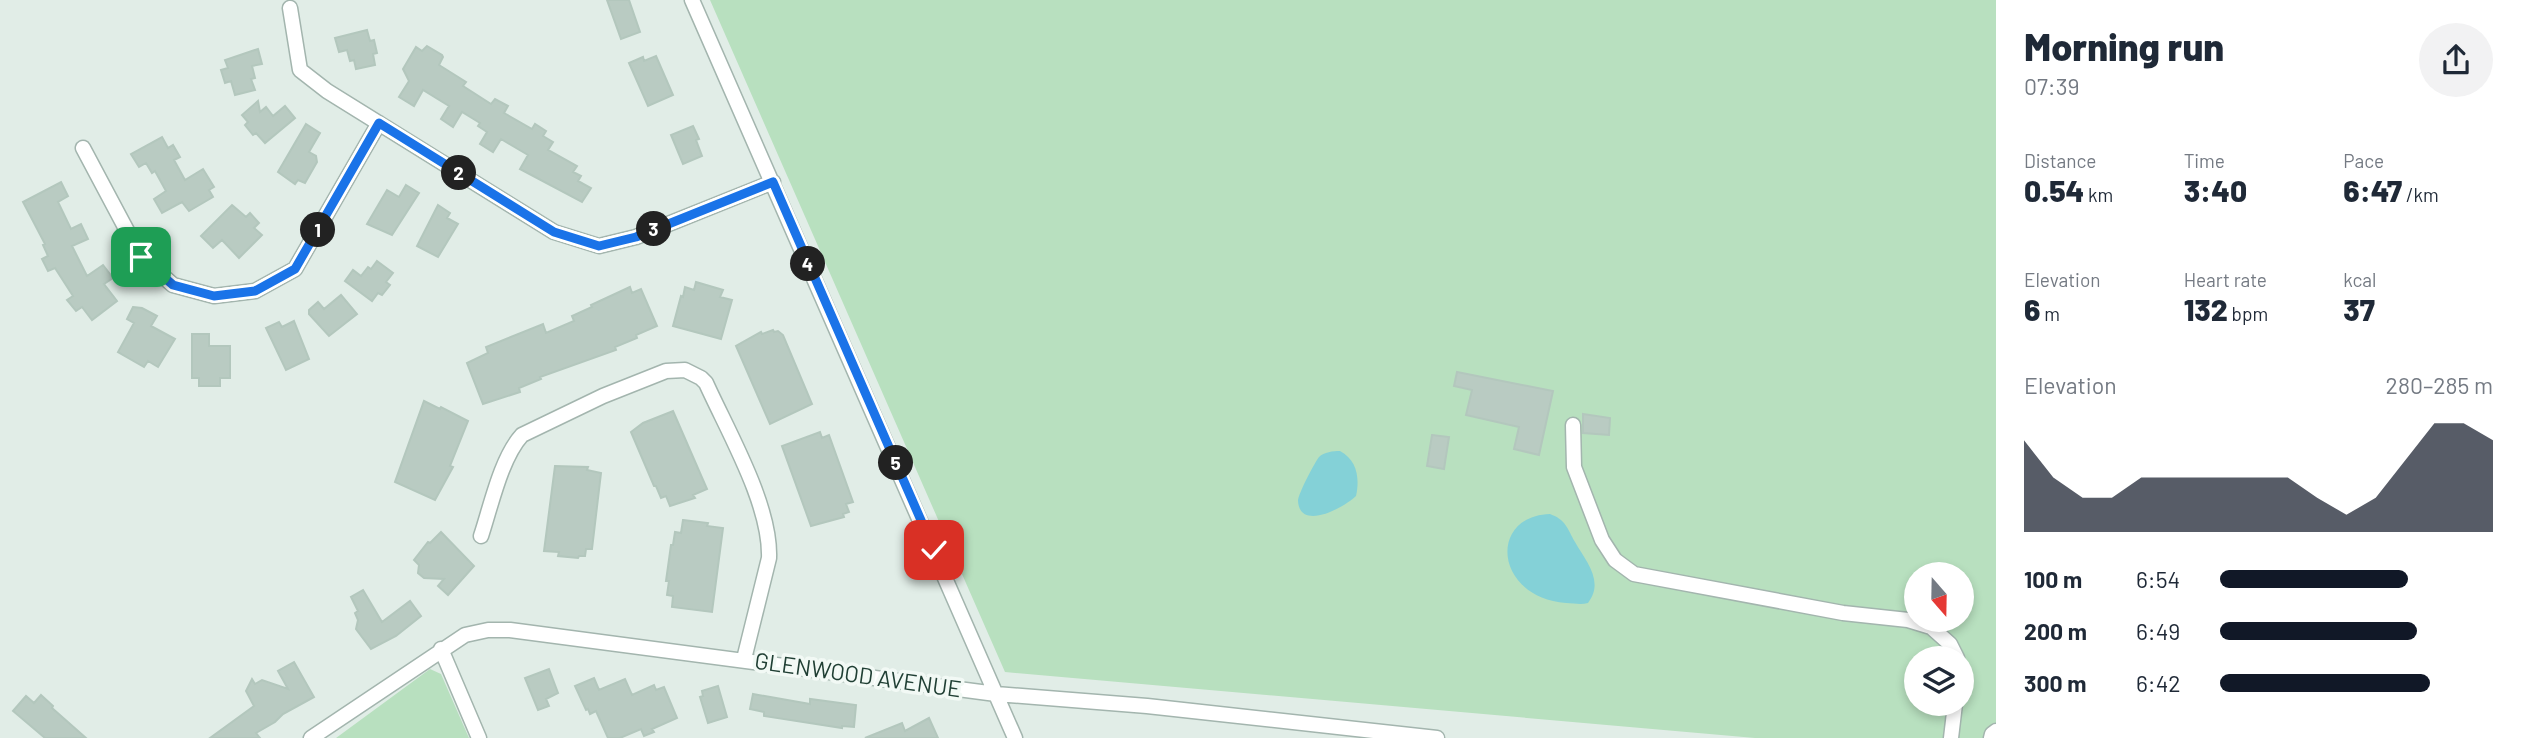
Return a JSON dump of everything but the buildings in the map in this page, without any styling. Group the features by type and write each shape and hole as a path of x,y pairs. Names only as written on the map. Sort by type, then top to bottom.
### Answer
{"street":[{"path":"692,0 1015,738"},
{"path":"290,8 300,69 327,91 554,232 599,246 636,237 773,182"},
{"path":"83,149 141,257 173,285 214,296 255,291 295,269 379,123"},
{"path":"481,537 505,466 515,443 522,435 603,396 666,370 685,370 706,383 745,467 765,520 770,544 769,558 744,659"},
{"path":"1573,425 1574,467 1602,540 1615,560 1634,574 1843,613 1908,620 1931,627 1951,646"},
{"name":"GLENWOOD AVENUE","path":"311,738 441,649 465,635 488,630 510,630 744,659 996,694 1147,706 1437,738"},
{"path":"441,649 479,738"},
{"path":"1951,738 1954,716"},
{"path":"1290,723 1290,738"},
{"path":"1991,738 1996,731"}],"green space":[{"path":"710,0 1996,0 1996,738 1755,738 1005,672"},
{"path":"430,669 441,674 469,738 336,738"}],"water":[{"path":"1340,451 1354,464 1358,483 1356,496 1333,511 1314,516 1306,515 1298,501 1311,471 1321,455"},
{"path":"1550,514 1566,525 1592,571 1595,587 1588,603 1566,603 1542,598 1524,587 1513,573 1508,557 1509,541 1516,528 1530,518"}],"route":[{"path":"141,257 173,285 214,296 255,291 295,269 379,123 554,232 599,246 636,237 773,182 934,550"}]}
